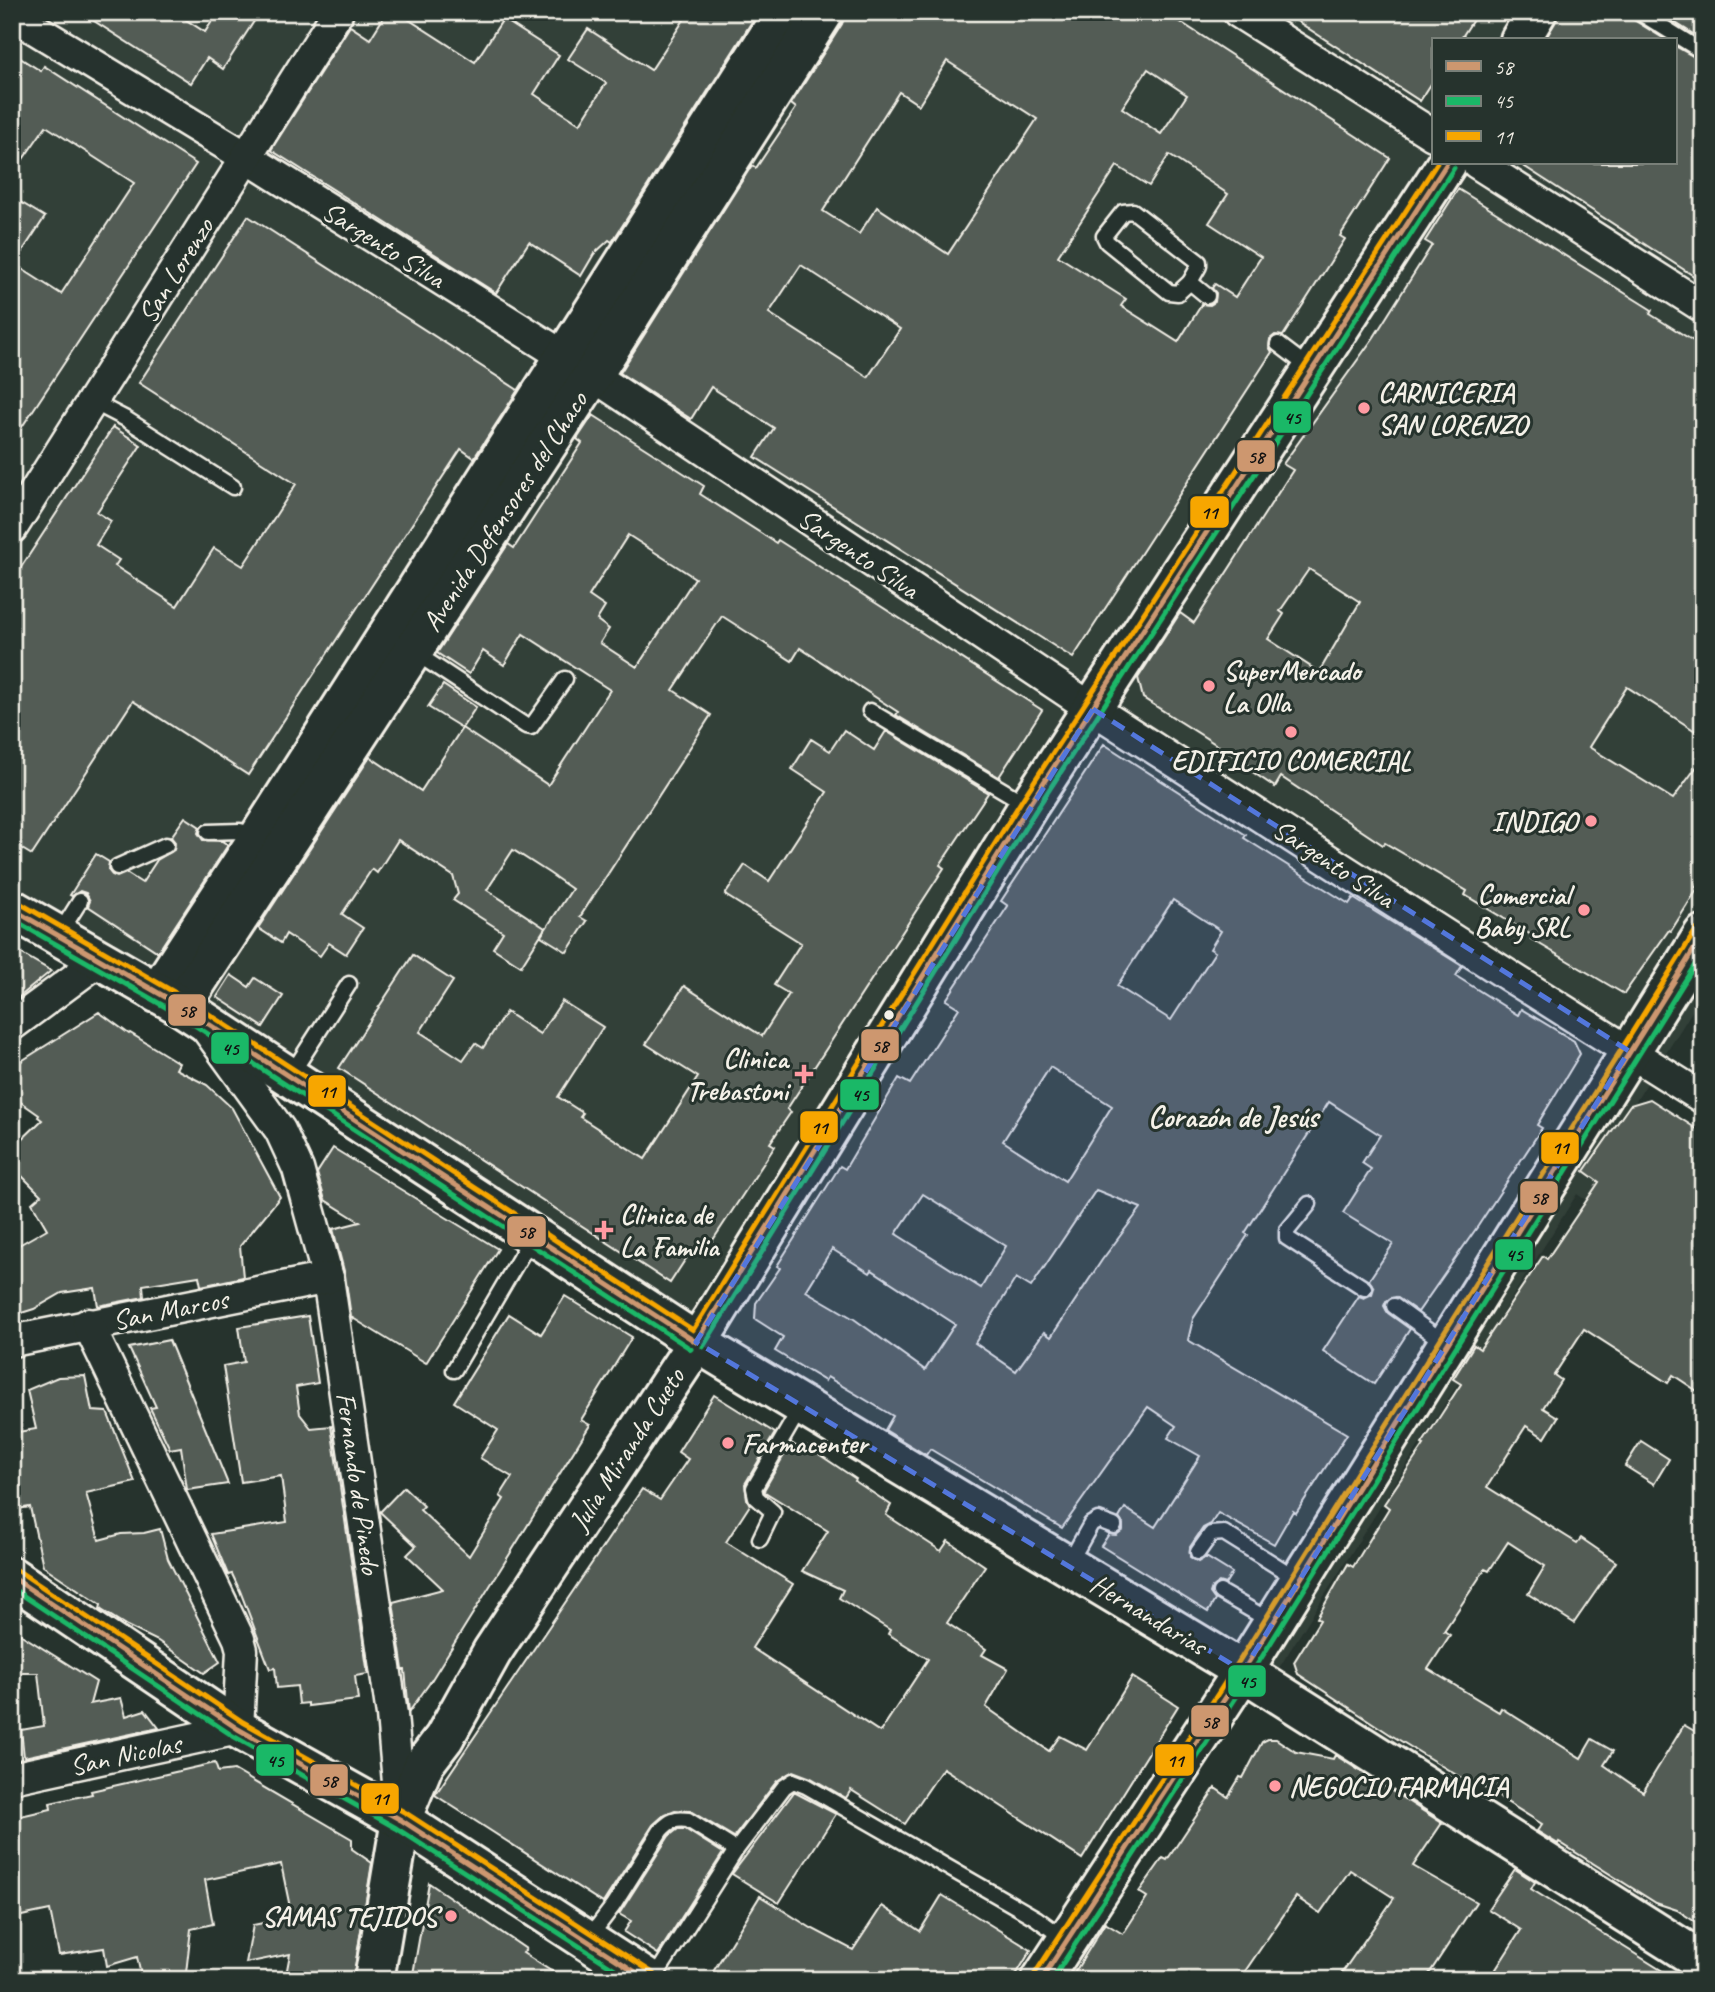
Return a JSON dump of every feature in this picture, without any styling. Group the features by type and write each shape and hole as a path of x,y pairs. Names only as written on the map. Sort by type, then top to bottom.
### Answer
{"main road":[{"name":"Avenida Defensores del Chaco","path":"179,1006 413,651 783,12"},
{"name":"Avenida Defensores del Chaco","path":"179,1006 260,837 579,366 824,12"},
{"path":"1521,38 1537,12"},
{"name":"Julia Miranda Cueto","path":"401,1820 424,1764 443,1738 492,1652 696,1342 1029,806 1446,164"},
{"name":"Hernandarias","path":"12,909 179,1006 696,1342 1243,1671 1703,1962"},
{"path":"1041,1980 1243,1671 1703,935"},
{"path":"12,1577 238,1730 401,1820 650,1980"},
{"name":"Fernando de Pinedo","path":"374,1980 401,1820"}],"street":[{"name":"San Lorenzo","path":"12,528 338,12"},
{"path":"1238,12 1432,134"},
{"name":"Sargento Silva","path":"12,15 246,157 579,366 1093,709 1703,1098"},
{"path":"1479,164 1703,307"},
{"path":"12,1025 101,959"},
{"name":"Fernando de Pinedo","path":"179,1006 280,1130 299,1169 328,1278 392,1715 401,1820"},
{"name":"San Marcos","path":"12,1341 328,1278"},
{"path":"88,1324 239,1639 242,1650 238,1730"},
{"name":"San Nicolas","path":"12,1779 238,1730"}],"lane":[{"path":"1639,12 1703,52"},
{"path":"1133,211 1196,258 1199,266 1190,282 1178,293 1169,292 1110,246 1104,236 1122,212 1133,211"},
{"path":"1190,282 1208,296"},
{"path":"1278,344 1312,370"},
{"path":"93,402 126,419 233,486"},
{"path":"413,651 531,727 565,679"},
{"path":"870,711 1029,806"},
{"path":"208,832 240,831 260,837"},
{"path":"117,867 166,845"},
{"path":"58,936 80,901"},
{"path":"289,1077 349,984"},
{"path":"1309,1204 1287,1231 1287,1238 1364,1288"},
{"path":"454,1370 533,1236"},
{"path":"1394,1306 1447,1344"},
{"path":"760,1539 773,1512 756,1497 754,1488 802,1406"},
{"path":"1068,1566 1091,1524 1098,1520 1114,1526"},
{"path":"1198,1552 1211,1535 1224,1533 1300,1580"},
{"path":"1220,1592 1273,1623"},
{"path":"650,1980 736,1850 784,1787 793,1782 806,1786 1036,1918 1067,1939"},
{"path":"587,1941 669,1821 688,1819 736,1850"}],"highlighted area":[{"path":"1093,709 1629,1051 1243,1671 696,1342"}],"shaded area":[{"path":"12,12 1703,12 1703,994 1589,1176 1657,1226 1645,1241 1577,1194 1262,1695 12,928"}],"building":[{"path":"80,12 174,12 205,32 218,12 260,12 223,69 207,58 191,83"},
{"path":"387,12 397,12 475,62 503,19 559,55 534,94 580,124 606,83 568,59 588,29 651,70 689,12 758,12 612,242 609,240 594,254 581,276 529,242 496,293 271,150 350,26 370,39"},
{"path":"846,12 1165,12 1390,158 1340,236 1345,239 1283,336 1275,335 1270,339 1269,347 1272,352 1073,658 755,457 774,428 711,387 691,419 620,373 752,165 756,168 796,108 791,104 842,24","holes":["947,61 1037,119 948,254 877,207 859,234 823,211 899,92 919,105","1148,69 1187,95 1161,134 1122,108","1169,155 1228,194 1209,223 1261,257 1235,297 1215,284 1212,288 1216,293 1215,302 1210,305 1202,304 1178,342 1121,306 1126,299 1058,256 1117,166 1149,186","801,265 900,329 868,377 769,313"]},
{"path":"1283,12 1478,12 1461,38 1432,38 1432,83 1420,101"},
{"path":"1560,12 1629,12 1634,20 1663,38 1546,38"},
{"path":"1658,12 1703,12 1703,40"},
{"path":"1676,47 1703,62 1703,282 1521,164 1676,164"},
{"path":"12,53 41,71 44,66 196,164 12,442 12,197 45,217 14,264 61,294 134,183 46,126 12,175"},
{"path":"1458,189 1652,310 1650,314 1703,347 1703,736 1627,687 1589,747 1673,799 1703,758 1703,875 1696,887 1698,888 1671,931 1669,930 1624,994 1531,939 1533,936 1465,895 1467,891 1385,843 1383,845 1281,777 1275,787 1248,769 1250,766 1143,698 1138,678 1180,613 1194,623 1293,470 1283,464 1374,337 1432,245 1425,241","holes":["1309,569 1360,602 1319,672 1268,639 1284,614 1280,611"]},
{"path":"248,216 518,390 474,458 461,449 248,775 133,701 32,855 12,843 12,581 113,427 141,445 97,512 111,521 96,545 119,560 115,566 177,606 214,548 243,566 296,484 139,383"},
{"path":"593,415 704,486 700,494 776,543 778,540 1042,710 999,777 896,715 898,712 800,648 792,661 722,616 673,690 711,715 580,917 587,921 567,952 541,936 572,889 549,873 513,850 487,890 545,928 521,966 493,948 503,932 453,900 458,894 453,876 398,840 377,873 372,869 342,914 363,928 346,954 329,943 320,956 286,934 281,943 258,928 370,757 421,791 462,728 548,785 610,690 523,634 504,665 483,651 469,674 437,653 508,544 514,548 582,443 577,439","holes":["628,535 695,578 637,667 600,643 609,629 597,620 605,607 589,596"]},
{"path":"443,685 476,707 462,728 428,707"},
{"path":"844,730 874,750 886,731 988,793 940,865 944,868 787,1109 791,1112 770,1143 775,1146 707,1249 703,1247 687,1257 670,1283 339,1068 413,955 453,981 420,1032 463,1060 475,1043 483,1048 506,1012 540,1034 562,1001 603,1027 558,1097 583,1113 580,1117 645,1159 698,1077 646,1044 684,986 762,1036 789,994 774,985 801,943 725,895 745,865 769,881 827,792 792,769 811,739 830,751"},
{"path":"1104,744 1246,835 1244,838 1349,904 1353,898 1462,966 1456,976 1518,1015 1521,1009 1574,1041 1580,1054 1537,1125 1542,1128 1418,1312 1396,1297 1386,1301 1384,1306 1388,1313 1410,1329 1374,1384 1323,1351 1359,1296 1364,1298 1372,1294 1374,1288 1369,1280 1393,1244 1343,1213 1371,1169 1362,1163 1380,1135 1329,1102 1193,1319 1188,1340 1347,1434 1296,1513 1293,1511 1274,1544 1218,1513 1211,1524 1203,1528 1190,1547 1190,1557 1198,1562 1206,1557 1232,1573 1225,1584 1219,1582 1212,1587 1210,1593 1215,1600 1208,1612 1101,1546 1109,1534 1116,1535 1123,1530 1119,1518 1125,1508 1155,1527 1200,1456 1168,1438 1176,1426 1148,1407 1062,1528 930,1449 926,1455 885,1430 893,1416 827,1377 825,1381 775,1351 783,1337 755,1319 756,1303 780,1268 777,1266 840,1166 845,1169 899,1078 910,1084 959,1008 946,1000 1008,906 1001,901","holes":["1173,900 1221,931 1210,949 1215,952 1171,1020 1117,986","1050,1067 1112,1106 1065,1181 1003,1141","1096,1190 1141,1208 1102,1260 1051,1337 1044,1332 1016,1371 975,1343 1016,1278 1031,1287","923,1194 1006,1246 981,1288 896,1234","832,1249 870,1273 872,1270 955,1324 925,1370 854,1319 806,1291"]},
{"path":"185,817 200,827 198,833 203,840 222,841 228,845 158,952 88,906 90,901 86,893 80,891 70,895 96,854 109,862 108,870 112,875 117,877 126,873 142,883 157,860 174,850 175,842 171,837"},
{"path":"12,948 51,971 12,1003"},
{"path":"231,975 249,987 255,978 283,996 263,1027 217,997"},
{"path":"99,1012 129,1034 179,1063 176,1069 207,1085 232,1108 280,1197 240,1246 243,1277 201,1286 199,1276 143,1285 144,1297 98,1306 95,1288 62,1293 34,1309 12,1316 12,1249 47,1229 32,1203 41,1195 12,1166 12,1149 42,1120 12,1096 12,1067"},
{"path":"1650,1099 1703,1133 1703,1395 1673,1375 1668,1383 1584,1329 1554,1375 1561,1380 1543,1408 1558,1417 1545,1438 1526,1426 1487,1487 1577,1543 1581,1538 1616,1562 1574,1623 1528,1594 1545,1566 1508,1542 1489,1571 1485,1569 1444,1631 1450,1635 1428,1669 1499,1712 1501,1708 1581,1758 1592,1739 1613,1751 1604,1765 1643,1792 1684,1725 1703,1736 1703,1927 1677,1910 1656,1903 1537,1831 1542,1824 1470,1779 1468,1782 1391,1735 1298,1674 1294,1662 1320,1620 1317,1618 1348,1564 1353,1567 1389,1508 1384,1504 1461,1384 1453,1379 1474,1345 1480,1349 1543,1256 1547,1259 1599,1182 1584,1171 1630,1105"},
{"path":"333,1148 498,1249 426,1363 351,1317 345,1275 333,1229 360,1222 325,1200 317,1173"},
{"path":"565,1296 632,1337 581,1420 590,1425 409,1712 393,1602 443,1589 407,1555 416,1546 380,1512 404,1487 424,1506 420,1510 469,1556 504,1499 500,1496 512,1477 480,1458 498,1430 454,1402 509,1314 541,1334"},
{"path":"308,1316 318,1383 296,1387 300,1414 311,1428 331,1426 368,1674 355,1676 358,1700 308,1706 308,1703 299,1704 297,1686 277,1688 275,1668 270,1669 240,1591 232,1574 228,1575 211,1534 287,1522 281,1476 241,1482 223,1366 244,1362 239,1327"},
{"path":"169,1340 228,1484 187,1490 181,1447 170,1449 150,1408 156,1407 129,1348"},
{"path":"85,1376 92,1411 107,1412 135,1482 86,1493 99,1540 160,1529 168,1559 220,1662 204,1673 158,1641 100,1609 101,1605 43,1566 30,1507 12,1510 12,1433 36,1429 27,1390 58,1377"},
{"path":"714,1395 775,1433 745,1484 750,1505 726,1542 793,1584 752,1648 880,1732 928,1659 888,1634 890,1630 839,1598 843,1590 802,1571 828,1531 764,1490 791,1443 802,1450 805,1445 856,1479 855,1481 891,1505 886,1515 941,1551 948,1541 985,1566 947,1623 986,1649 982,1655 1008,1669 986,1707 1049,1751 1060,1736 1087,1750 1132,1677 1178,1706 1082,1859 943,1768 905,1824 851,1790 846,1798 793,1771 777,1781 734,1837 690,1811 675,1810 665,1814 653,1825 603,1903 435,1795 642,1489 660,1500 688,1459 678,1452"},
{"path":"1641,1441 1669,1459 1654,1484 1625,1466"},
{"path":"12,1629 96,1682 90,1704 121,1698 126,1716 145,1710 159,1728 24,1757 21,1730 44,1726 38,1673 12,1673"},
{"path":"1276,1739 1296,1752 1333,1759 1335,1755 1442,1823 1413,1866 1476,1902 1425,1980 1337,1980 1394,1898 1350,1870 1320,1913 1296,1897 1239,1980 1070,1980 1105,1923 1123,1934 1147,1897 1139,1892 1163,1858 1167,1860 1215,1788 1228,1797 1240,1777 1243,1778 1262,1742"},
{"path":"215,1763 218,1772 234,1770 352,1839 352,1849 372,1863 353,1980 285,1980 290,1954 246,1963 253,1925 292,1917 281,1864 205,1880 213,1924 191,1929 186,1973 161,1980 142,1980 137,1957 107,1966 104,1948 59,1955 50,1910 12,1918 12,1818 51,1809 50,1803 92,1794 91,1791"},
{"path":"794,1792 836,1814 779,1903 732,1874"},
{"path":"678,1829 685,1829 723,1853 658,1954 624,1932 631,1921 619,1914 669,1836"},
{"path":"1515,1869 1535,1882 1531,1889 1677,1980 1489,1980 1521,1930 1488,1909"},
{"name":"SAMAS TEJIDOS","path":"429,1883 526,1949 523,1953 565,1980 412,1980"},
{"path":"942,1895 1031,1950 1013,1980 708,1980 760,1896 853,1950 882,1906 920,1931"}],"transit line":[{"name":"11","path":"16,901 186,999 693,1330 1022,800 1436,164"},
{"name":"58","path":"696,1342 1029,805 1446,164"},
{"name":"45","path":"703,1347 1036,810 1454,168"},
{"name":"58","path":"12,909 181,1006 696,1342"},
{"name":"45","path":"12,919 176,1013 691,1349"},
{"name":"11","path":"1034,1975 1236,1666 1696,930"},
{"name":"58","path":"1041,1980 1243,1671 1703,935"},
{"name":"45","path":"1052,1980 1250,1676 1703,952"},
{"name":"11","path":"17,1570 243,1722 406,1813 653,1973"},
{"name":"58","path":"12,1577 238,1729 401,1820 648,1980"},
{"name":"45","path":"12,1588 233,1736 396,1828 632,1980"}],"place":[{"name":"CARNICERIA SAN LORENZO","path":"1364,408"},
{"name":"SuperMercado La Olla","path":"1209,686"},
{"name":"EDIFICIO COMERCIAL","path":"1291,732"},
{"name":"INDIGO","path":"1591,821"},
{"name":"Comercial Baby SRL","path":"1584,910"},
{"name":"Clinica Trebastoni","path":"804,1074"},
{"name":"Clinica de La Familia","path":"604,1230"},
{"name":"Farmacenter","path":"728,1443"},
{"name":"NEGOCIO FARMACIA","path":"1275,1786"},
{"name":"SAMAS TEJIDOS","path":"451,1916"}],"district":[{"name":"Corazón de Jesús","path":"1233,1117"}]}
